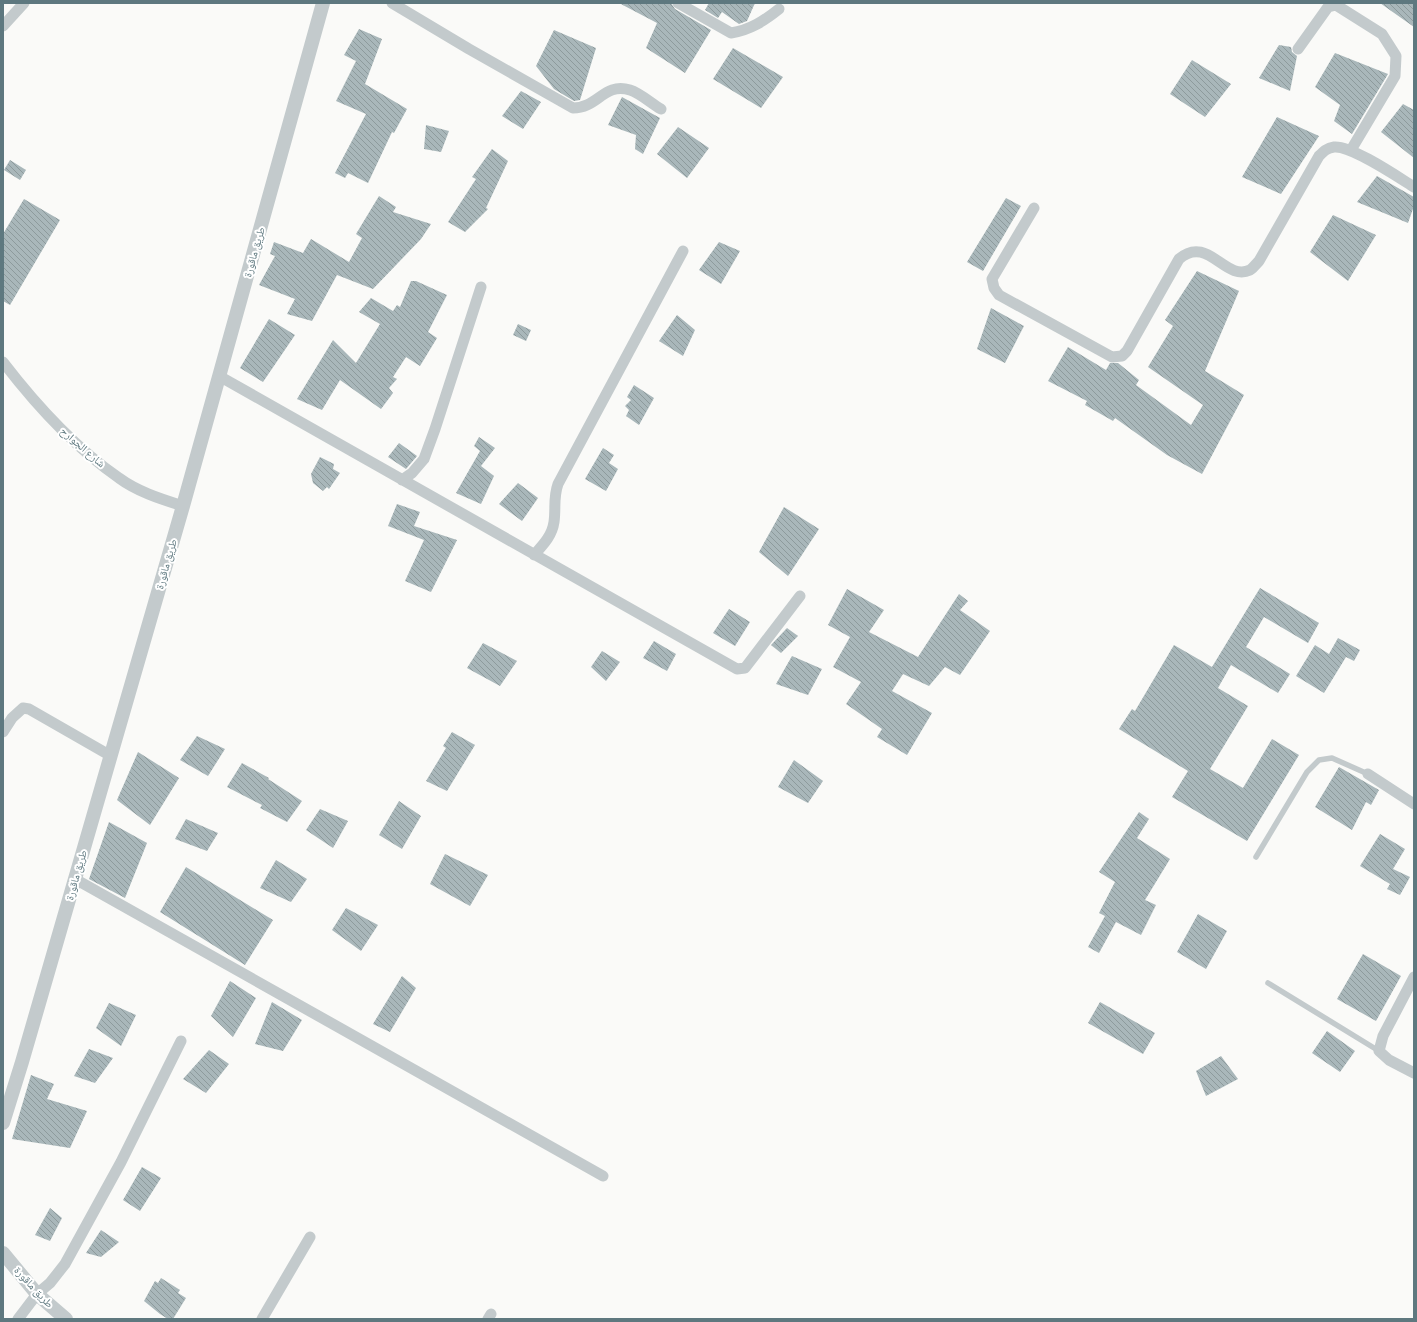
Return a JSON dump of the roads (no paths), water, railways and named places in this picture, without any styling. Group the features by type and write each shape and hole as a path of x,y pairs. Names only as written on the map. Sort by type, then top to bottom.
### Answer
{"street":[{"path":"3,26 24,3"},
{"name":"طريق ماقورة","path":"3,1122 183,506 324,3"},
{"path":"392,3 573,108 589,106 607,91 614,89 630,90 661,109"},
{"path":"678,3 731,33 745,31 766,20 779,9"},
{"path":"1298,49 1328,7 1336,5 1382,34 1396,56 1396,76 1351,150"},
{"path":"1034,208 998,266 992,279 994,288 999,295 1112,357 1122,356 1127,351 1179,259 1187,252 1199,251 1239,272 1250,270 1259,261 1319,156 1326,149 1336,146 1351,150 1414,187"},
{"path":"534,555 549,537 554,523 554,496 558,484 683,251"},
{"path":"402,480 412,474 424,459 436,429 481,287"},
{"name":"شارع الجوارح","path":"3,362 53,420 75,442 119,478 153,496 183,506"},
{"path":"219,376 737,669 744,668 800,596"},
{"path":"3,732 23,708 29,709 111,756"},
{"path":"1368,774 1414,804"},
{"path":"75,879 603,1176"},
{"path":"1414,977 1383,1036 1379,1051 1389,1060 1414,1073"},
{"path":"18,1319 37,1294 50,1284 65,1264 121,1162 181,1042"},
{"path":"262,1319 310,1237"},
{"name":"طريق ماقورة","path":"3,1253 37,1294 66,1319"}],"lane":[{"path":"1256,857 1307,772 1318,760 1332,758 1368,774"},
{"path":"1268,983 1379,1051"}]}
